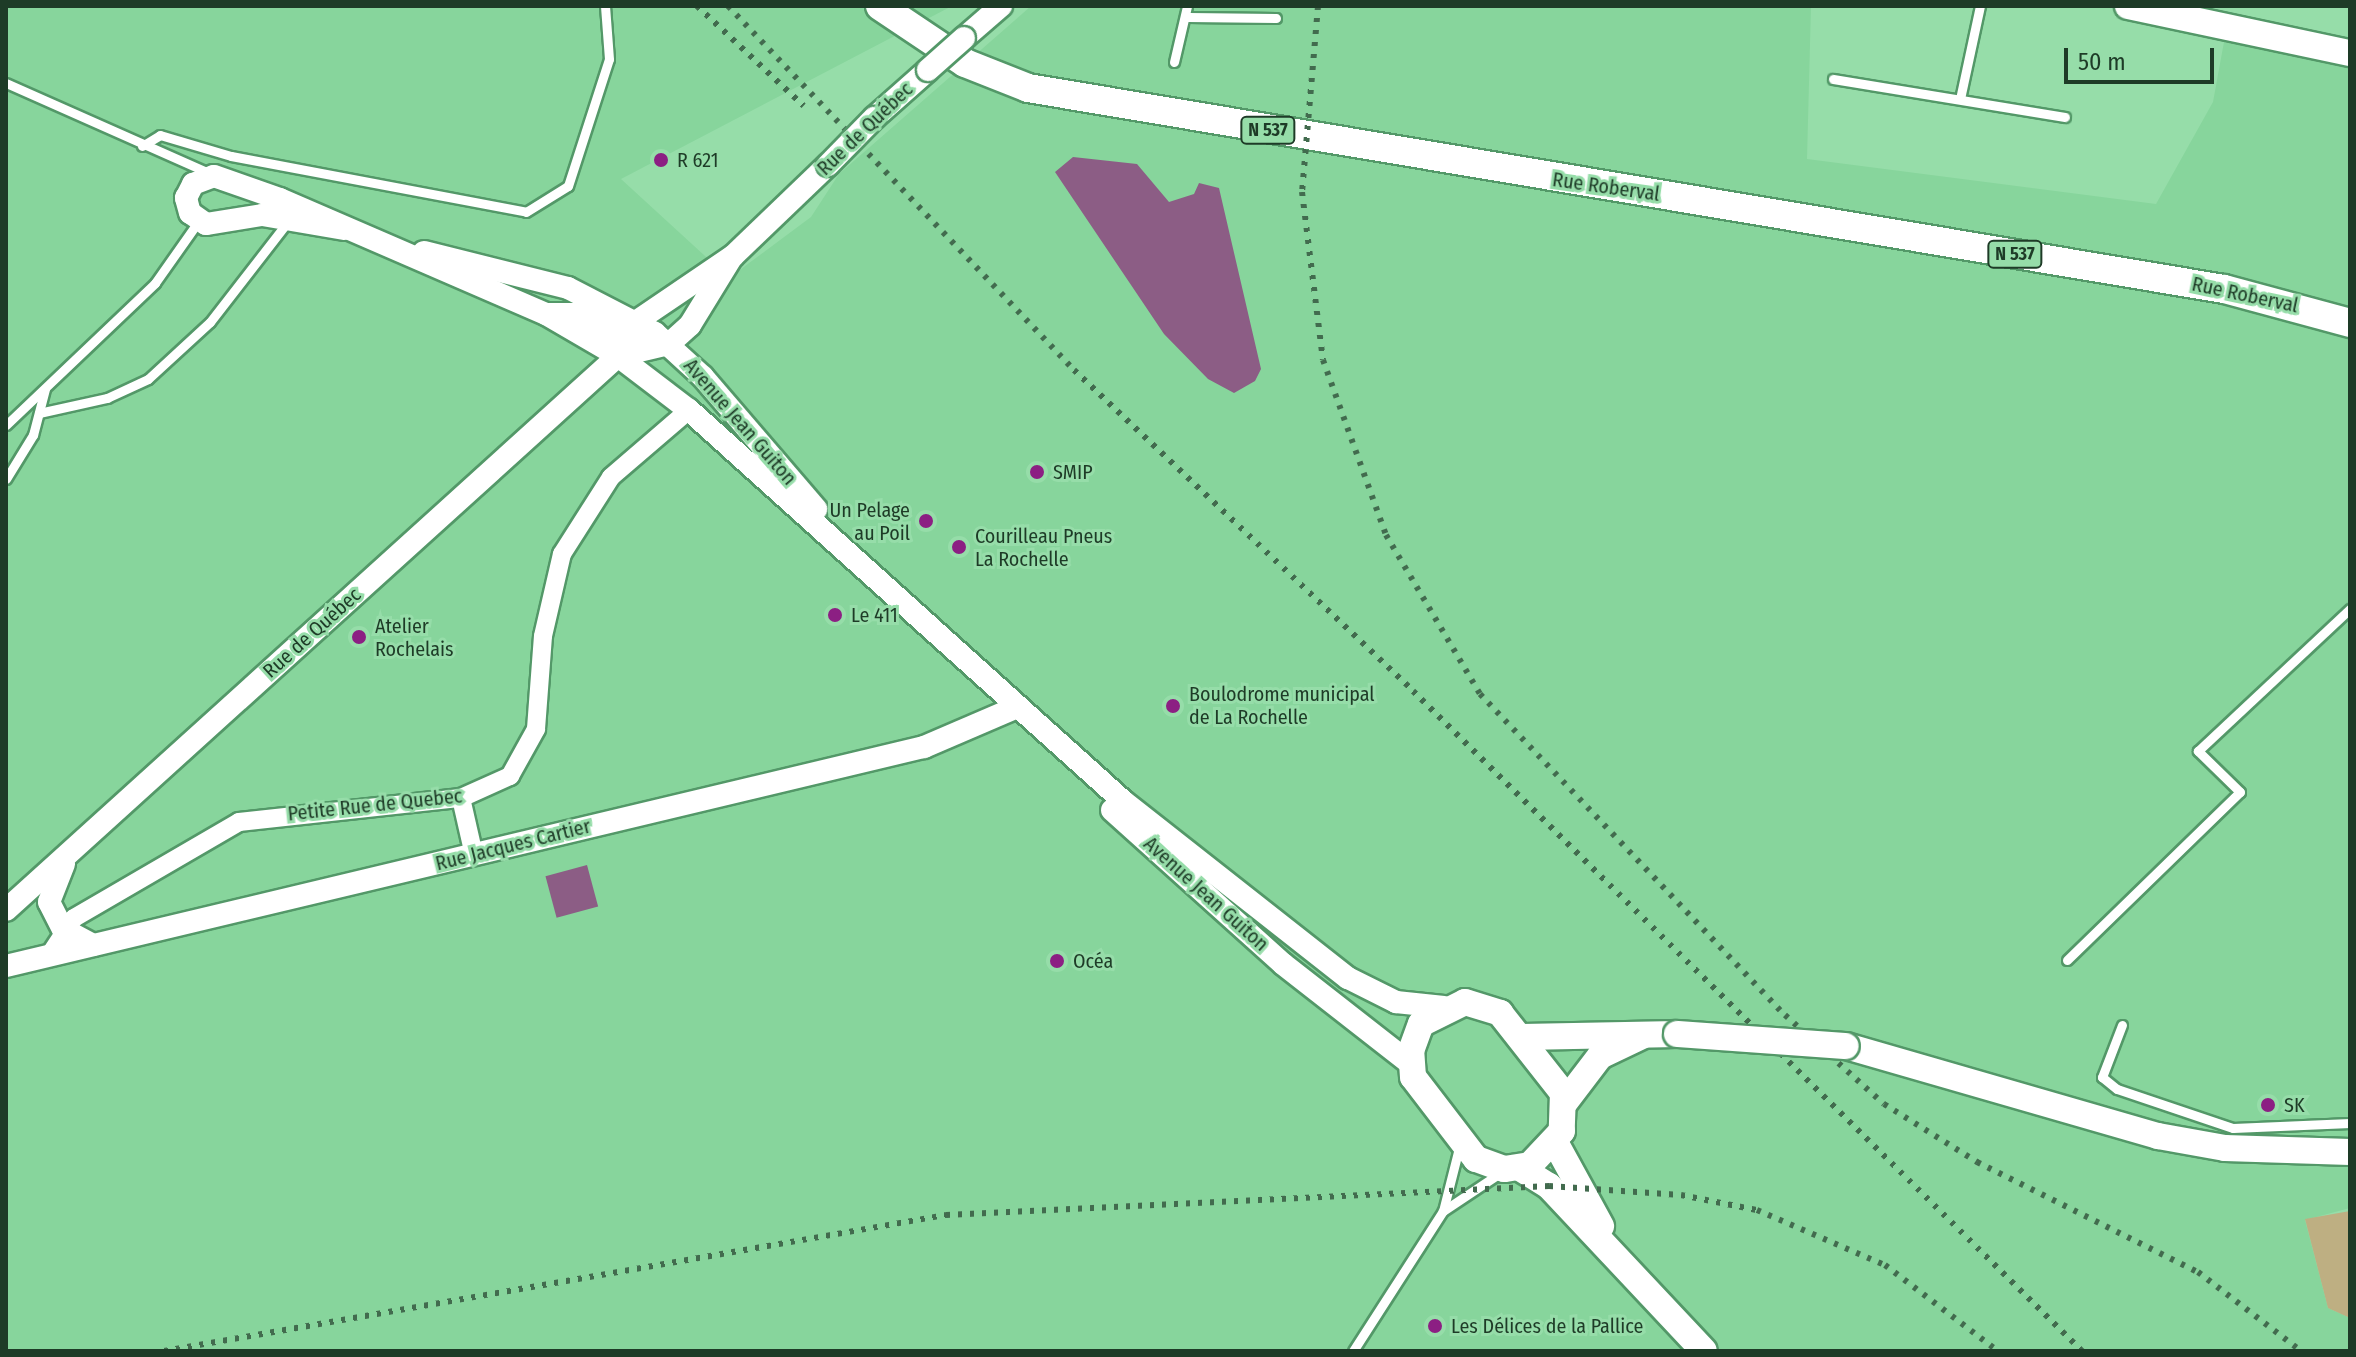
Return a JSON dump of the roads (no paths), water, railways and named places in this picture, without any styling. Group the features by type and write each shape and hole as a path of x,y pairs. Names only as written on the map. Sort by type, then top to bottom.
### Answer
{"main road":[{"name":"Rue Roberval","path":"880,6 965,63 1028,88 2209,286 2350,323"},
{"path":"2128,6 2350,53"},
{"path":"1565,1102 1522,1037 1482,1005 1444,1007 1414,1037 1411,1064 1421,1093 1460,1144 1549,1186 1704,1351"},
{"path":"1512,1169 1555,1142 1565,1102 1600,1056 1647,1034"},
{"path":"1522,1037 1677,1034 1846,1046 2158,1136 2225,1148 2350,1152"},
{"path":"1555,1142 1641,1286"}],"street":[{"name":"Rue de Québec","path":"6,910 640,342 874,118 1001,6"},
{"path":"344,229 291,217 198,222 187,206 188,190 214,176 384,243 546,314 640,342"},
{"path":"384,243 568,288 640,342"},
{"name":"Rue de Québec","path":"640,342 703,309 733,256"},
{"name":"Avenue Jean Guiton","path":"640,342 689,410 1411,1064"},
{"name":"Avenue Jean Guiton","path":"640,342 866,569"},
{"name":"Petite Rue de Quebec","path":"63,929 239,822 461,798 510,776 536,729 549,596 586,510 611,477 689,410"},
{"name":"Rue Jacques Cartier","path":"6,966 924,747 1015,708"},
{"path":"461,798 474,855"},
{"path":"71,853 49,902 63,929 93,945"},
{"name":"Avenue Jean Guiton","path":"1218,891 1370,992 1444,1007"},
{"path":"49,956 63,929"}],"lane":[{"path":"142,146 160,135 231,156 526,212 568,186 609,59 605,6"},
{"path":"1174,62 1188,17 1187,6"},
{"path":"1960,99 1980,6"},
{"path":"1188,17 1276,18"},
{"path":"1833,79 2065,117"},
{"path":"6,83 214,176"},
{"path":"39,413 107,398 148,379 210,322 291,217"},
{"path":"6,425 155,283 198,222"},
{"path":"6,479 39,413 46,386"},
{"path":"2067,960 2240,792 2198,751 2350,609"},
{"path":"2122,1025 2102,1077 2117,1089 2233,1128 2350,1123"},
{"path":"1353,1351 1443,1211 1460,1144"},
{"path":"1443,1211 1512,1169"}],"railway":[{"path":"697,6 804,106"},
{"path":"728,6 1074,370 1413,691 2082,1351"},
{"path":"1318,6 1302,192 1323,360 1386,535 1480,694 1785,1015 1884,1104 1977,1162 2198,1272 2301,1351"},
{"path":"164,1351 946,1215 1549,1186 1681,1195 1757,1210 1885,1265 1998,1351"}],"place":[{"name":"R 621","path":"661,160"},
{"name":"SMIP","path":"1037,472"},
{"name":"Un Pelage au Poil","path":"926,521"},
{"name":"Courilleau Pneus La Rochelle","path":"959,547"},
{"name":"Le 411","path":"835,615"},
{"name":"Atelier Rochelais","path":"359,637"},
{"name":"Boulodrome municipal de La Rochelle","path":"1173,706"},
{"name":"Océa","path":"1057,961"},
{"name":"SK","path":"2268,1105"},
{"name":"Les Délices de la Pallice","path":"1435,1326"}]}
